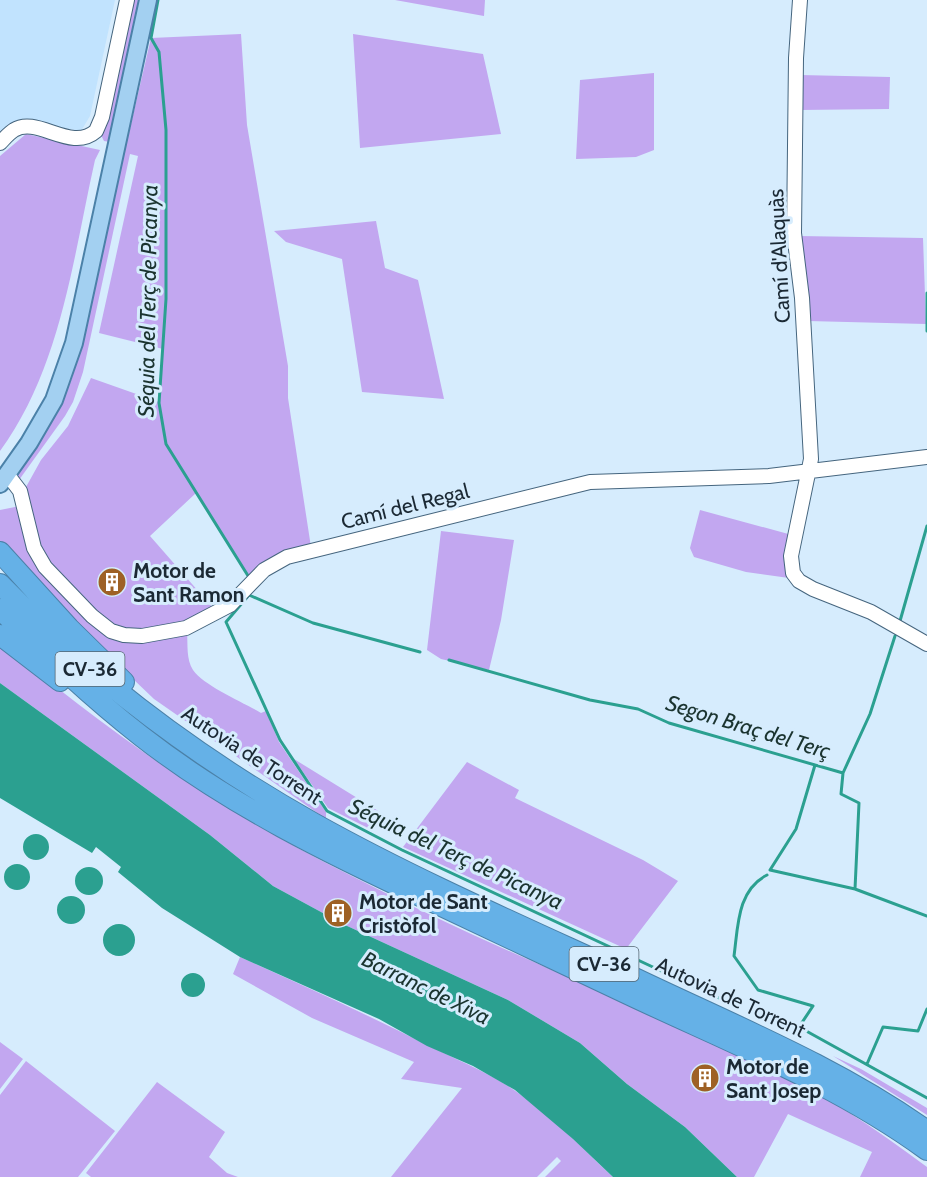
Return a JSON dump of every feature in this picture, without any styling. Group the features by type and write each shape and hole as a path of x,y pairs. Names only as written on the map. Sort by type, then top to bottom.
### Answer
{"highway":[{"path":"0,552 69,628 189,744"},
{"name":"Autovia de Torrent","path":"0,584 65,648 144,713 278,802 382,860 827,1069 898,1110 927,1131"},
{"name":"Autovia de Torrent","path":"0,609 55,662 142,737 207,781 315,845 819,1084 892,1124 927,1150"},
{"path":"0,635 120,725 142,737"},
{"path":"819,1084 927,1156"}],"main road":[{"path":"2,480 29,443 54,400 74,343 148,0"}],"street":[{"path":"0,143 15,129 26,127 79,140 96,131 102,117 127,0"},
{"name":"Camí d'Alaquàs","path":"800,0 796,58 794,233 802,298 810,472 791,556 793,573 799,581 813,589 871,612 927,644"},
{"name":"Camí del Regal","path":"2,480 21,491 34,548 54,578 92,616 111,631 124,635 142,636 186,628 230,606 264,570 287,557 590,482 810,472 927,458"}],"shaded area":[{"path":"0,0 115,0 90,116 81,131 19,120 0,132"},
{"path":"133,0 139,0 137,16 110,142 104,141 101,135 109,116"},
{"path":"395,0 485,0 484,16"},
{"path":"241,34 247,125 288,366 288,398 311,547 250,580 196,493 150,536 213,608 181,625 147,631 117,630 72,592 38,548 26,487 41,460 68,426 91,378 159,402 163,349 99,333 138,156 130,154 83,372 73,402 19,480 14,476 58,412 72,378 151,38"},
{"path":"353,34 483,54 501,134 360,148"},
{"path":"654,73 654,150 636,157 576,159 580,80"},
{"path":"800,75 890,77 889,109 800,110"},
{"path":"26,134 100,150 95,160 71,273 51,348 21,419 0,451 0,156"},
{"path":"376,221 385,268 418,280 444,399 362,392 342,259 286,242 274,231"},
{"path":"799,236 923,238 926,324 808,321"},
{"path":"20,506 29,552 108,635 187,632 189,661 198,676 261,713 266,711 279,742 326,812 326,819 154,699 43,593 0,546 0,510"},
{"path":"700,510 792,535 789,578 746,572 694,557 690,548"},
{"path":"441,531 514,540 501,620 489,670 441,659 427,650"},
{"path":"0,642 130,742 184,780 266,830 435,917 696,1033 798,1084 848,1112 927,1167 927,1177 860,1177 872,1152 788,1114 754,1177 737,1177 685,1127 627,1084 580,1043 508,1000 345,925 273,886 210,835 0,683"},
{"path":"294,759 380,812 368,828 328,808"},
{"path":"467,762 519,790 515,798 643,860 678,881 626,949 403,847"},
{"path":"240,957 379,1021 503,1083 553,1120 613,1177 545,1177 561,1161 557,1157 537,1177 391,1177 462,1088 401,1079 414,1062 312,1018 233,974"},
{"path":"0,1042 23,1059 0,1089"},
{"path":"833,1056 861,1069 927,1108 927,1115"},
{"path":"26,1061 115,1131 78,1177 0,1177 0,1095"},
{"path":"157,1082 225,1132 209,1157 227,1173 238,1177 91,1177 86,1173"}],"water":[{"name":"Barranc de Xiva","path":"0,683 210,835 273,886 345,925 508,1000 580,1043 627,1084 685,1127 737,1177 613,1177 573,1139 515,1090 473,1066 427,1046 379,1019 240,957 162,908 118,872 121,867 96,847 92,853 0,798"},
{"path":"36,834 45,838 49,847 45,856 36,860 27,856 23,847 27,838"},
{"path":"17,864 26,868 30,877 26,886 17,890 8,886 4,877 8,868"},
{"path":"89,867 99,871 103,881 99,891 89,895 79,891 75,881 79,871"},
{"path":"71,896 81,900 85,910 81,920 71,924 61,920 57,910 61,900"},
{"path":"119,924 130,929 135,940 130,951 119,956 108,951 103,940 108,929"},
{"path":"193,973 198,974 204,980 204,990 198,996 193,997 188,996 182,990 181,985 182,980 188,974"}],"waterway":[{"name":"Séquia del Terç de Picanya","path":"158,0 151,38 159,52 166,130 166,299 159,403 166,444 250,579"},
{"path":"927,293 927,331"},
{"path":"900,621 927,526"},
{"name":"Séquia del Terç de Picanya","path":"420,652 313,623 249,595 226,622 280,740 327,811 402,850 732,1004"},
{"path":"843,773 870,714 895,636"},
{"name":"Segon Braç del Terç","path":"449,660 590,700 638,709 669,723 843,773 841,794 859,803 855,889 927,916"},
{"path":"770,870 796,829 815,765"},
{"path":"770,870 855,889"},
{"path":"767,875 757,882 744,900 738,922 734,956 758,990 813,1006 799,1027 927,1098"},
{"path":"867,1064 883,1027 918,1031 927,1009"}],"place":[{"name":"Motor de Sant Ramon","path":"112,582"},
{"name":"Motor de Sant Cristòfol","path":"338,913"},
{"name":"Motor de Sant Josep","path":"705,1078"}]}
